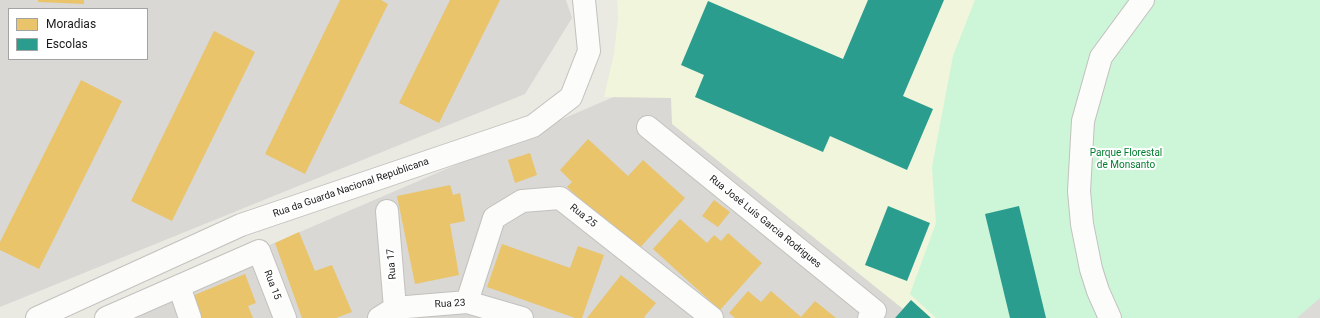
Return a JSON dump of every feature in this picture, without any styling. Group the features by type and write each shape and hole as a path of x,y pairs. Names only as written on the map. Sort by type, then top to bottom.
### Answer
{"street":[{"name":"Rua da Guarda Nacional Republicana","path":"37,318 241,225 534,126 571,97 589,51 584,0"},
{"path":"1110,318 1098,291 1091,269 1082,224 1079,191 1083,120 1101,57 1143,0"},
{"name":"Rua José Luís Garcia Rodrigues","path":"648,127 874,311 869,318"},
{"name":"Rua 25","path":"467,302 494,218 522,201 560,198 712,318"},
{"name":"Rua 17","path":"387,211 391,315"},
{"name":"Rua 15","path":"179,286 259,251 285,318"},
{"path":"106,318 179,286 190,318"},
{"name":"Rua 23","path":"391,315 467,302 520,318"}],"shaded area":[{"path":"0,0 566,0 572,18 525,94 0,307"},
{"path":"617,0 1089,0 1062,318 895,318 903,309 672,124 671,98 604,97 614,53 618,18"},
{"path":"653,80 939,318 100,318"},
{"path":"1320,298 1320,318 1297,318"}],"green space":[{"name":"Parque Florestal de Monsanto","path":"975,0 1320,0 1320,318 936,318 910,294 936,223 932,167 953,56"}],"building: Moradias":[{"path":"38,0 84,0 84,4 38,2"},
{"path":"340,0 381,0 388,4 305,174 265,154"},
{"path":"450,0 500,0 439,123 399,103"},
{"path":"214,31 255,52 172,221 131,201"},
{"path":"81,80 122,101 39,269 0,250 0,242"},
{"path":"588,139 628,176 643,160 685,198 637,251 567,187 572,182 560,170"},
{"path":"530,153 537,175 515,183 508,160"},
{"path":"450,185 453,195 460,193 465,221 450,224 459,275 415,284 397,196"},
{"path":"714,200 730,212 718,227 702,216"},
{"path":"680,219 707,243 714,235 721,241 728,233 762,263 720,310 653,249"},
{"path":"299,232 315,271 332,265 352,312 336,318 302,318 275,243"},
{"path":"502,244 570,268 578,246 604,255 582,318 575,318 487,287"},
{"path":"245,274 256,303 248,306 253,318 201,318 192,296"},
{"path":"621,275 656,303 644,317 646,318 587,318"},
{"path":"748,291 761,302 771,291 801,317 815,301 836,318 735,318 729,313"}],"building: Escolas":[{"path":"868,0 944,0 903,96 933,109 907,170 830,136 823,152 695,97 704,75 681,65 708,1 843,59"},
{"path":"888,206 930,223 907,281 865,265"},
{"path":"1019,206 1046,318 1010,318 985,214"},
{"path":"911,300 931,318 895,318"}]}
